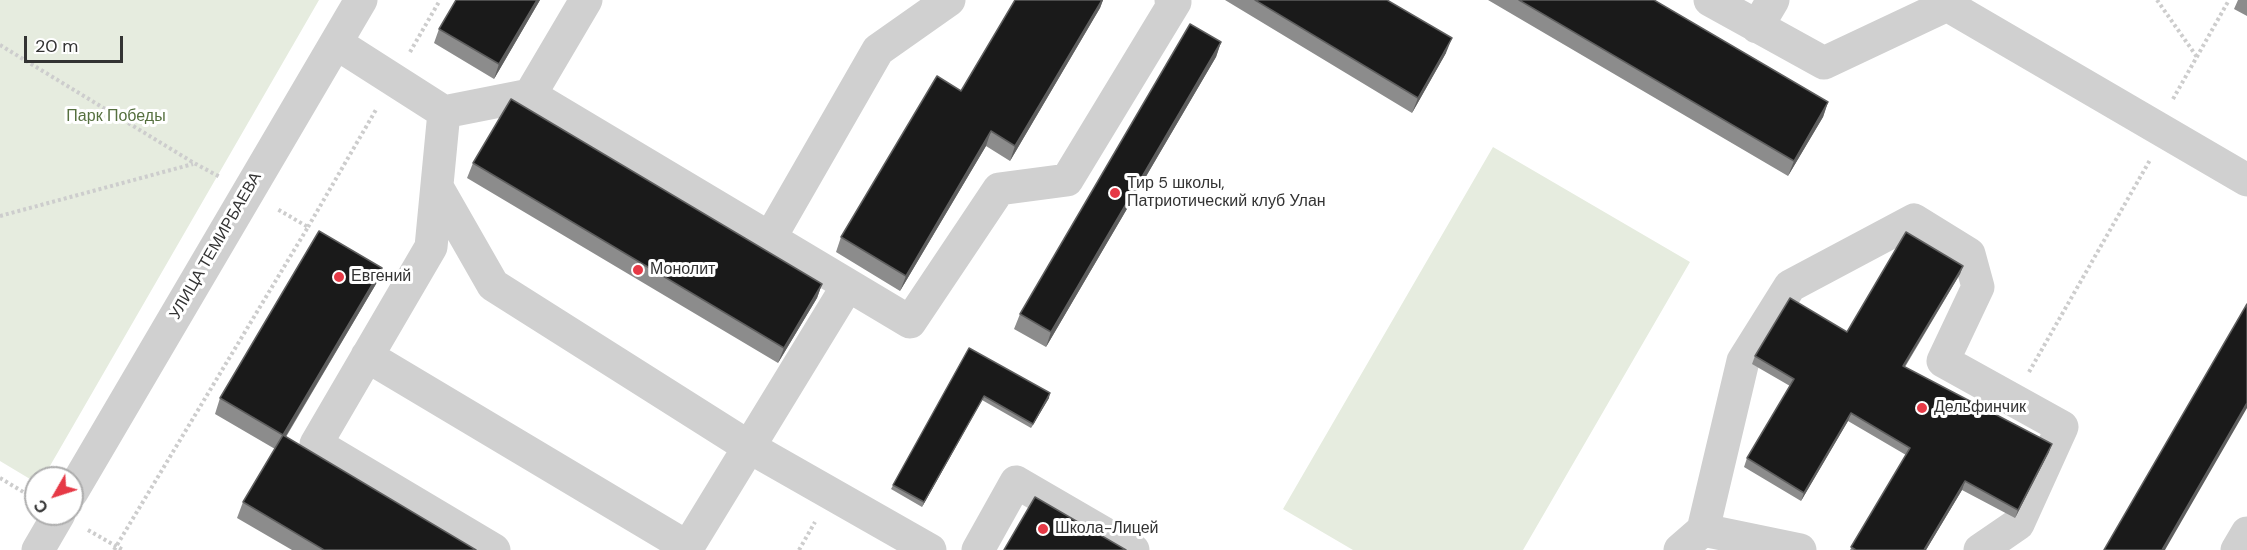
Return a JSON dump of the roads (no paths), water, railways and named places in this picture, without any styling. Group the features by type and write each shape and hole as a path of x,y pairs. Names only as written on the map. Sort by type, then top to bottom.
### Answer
{"street":[{"name":"УЛИЦА ТЕМИРБАЕВА","path":"84,471 361,0"},
{"path":"530,95 586,0"},
{"path":"770,238 878,50 949,0"},
{"path":"336,43 444,112 530,95 910,322 999,189 1066,180 1175,2 1171,0"},
{"path":"1710,0 1765,14 1824,63 1947,5 2155,141 2247,180"},
{"path":"444,112 431,247 316,444 494,550"},
{"path":"437,187 493,285 749,447 930,550"},
{"path":"1800,550 1692,540 1743,361 1790,286 1914,220 1969,254 1978,287 1943,361 2062,427 2018,524 1980,550"},
{"path":"367,356 686,549 848,285"},
{"path":"978,550 1016,482 1133,550"},
{"path":"38,550 63,526"},
{"path":"2237,550 2247,533"}],"place":[{"name":"Тир 5 школы, Патриотический клуб Улан","path":"1115,193"},
{"name":"Монолит","path":"638,270"},
{"name":"Евгений","path":"339,277"},
{"name":"Дельфинчик","path":"1922,408"},
{"name":"Школа-Лицей","path":"1043,529"}],"park label":[{"name":"Парк Победы","path":"116,117"}]}
